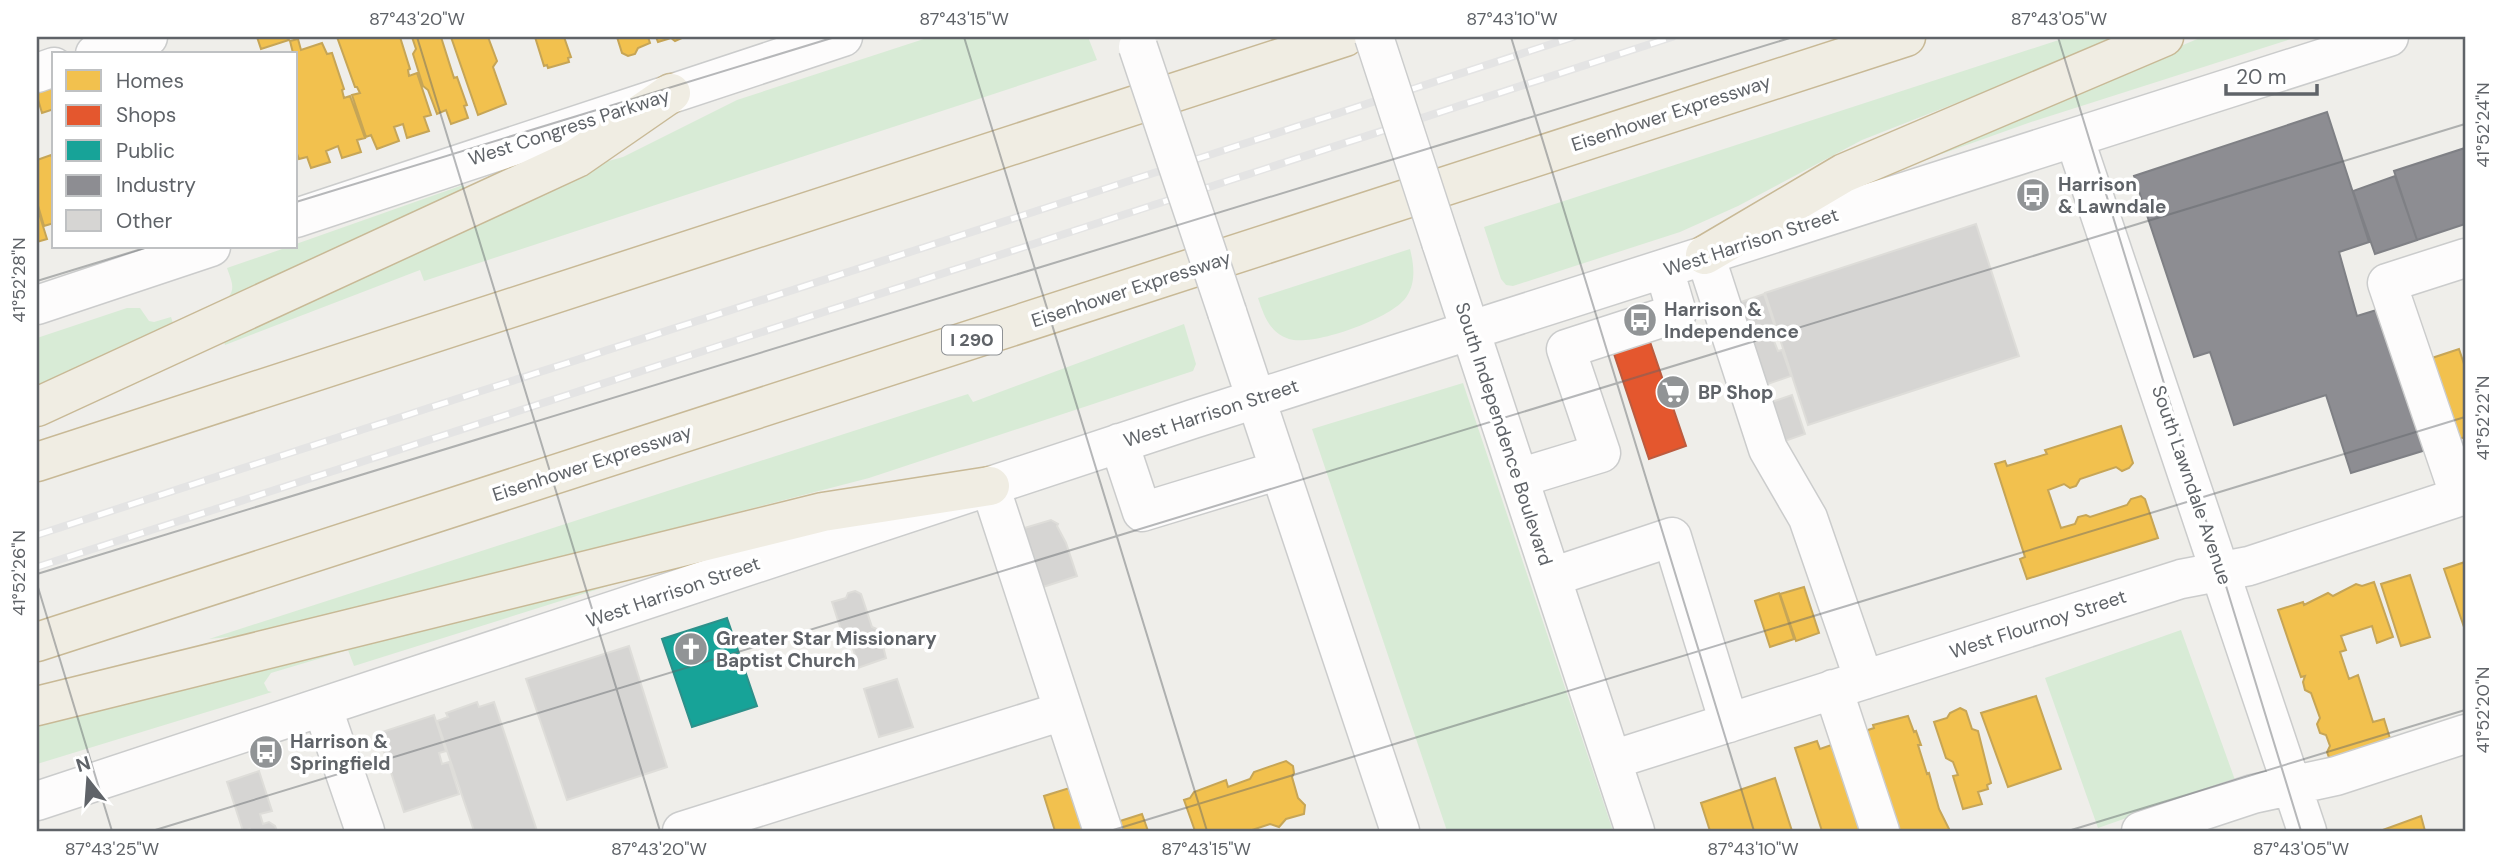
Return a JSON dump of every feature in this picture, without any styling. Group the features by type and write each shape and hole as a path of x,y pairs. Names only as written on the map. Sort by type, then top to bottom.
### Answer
{"highway":[{"path":"37,463 1345,37"},
{"name":"Eisenhower Expressway","path":"37,642 1906,37"},
{"path":"1705,256 1844,173 2164,37"},
{"path":"37,407 577,158 671,93"},
{"path":"37,706 822,512 990,486"}],"street":[{"path":"103,49 148,37"},
{"name":"West Congress Parkway","path":"298,217 671,93 780,46 843,37"},
{"name":"South Independence Boulevard","path":"1374,37 1636,831"},
{"name":"West Harrison Street","path":"37,802 1256,398 2075,140 2389,37"},
{"path":"1136,42 1400,831"},
{"name":"South Lawndale Avenue","path":"2075,140 2308,831"},
{"path":"37,305 186,251"},
{"path":"1705,256 1768,449 1808,518 1880,831"},
{"path":"2463,496 2387,283 2465,258"},
{"path":"1519,478 1601,453 1566,349 1677,313 1664,269"},
{"path":"1119,443 1142,512 1280,470"},
{"path":"990,486 1103,831"},
{"name":"West Flournoy Street","path":"1612,760 2180,579 2256,564 2463,496"},
{"path":"1552,576 1672,537 1729,723"},
{"path":"323,709 365,831"},
{"path":"682,831 1063,711"},
{"path":"2141,831 2253,794 2336,776 2465,734"}],"green space":[{"path":"930,37 1088,37 1097,60 424,281 420,270 225,345 221,334 594,165 623,157 737,100"},
{"path":"2068,37 2124,37 1862,140 1738,206 1680,232 1513,286 1506,285 1501,279 1484,227"},
{"path":"2202,37 2297,37 2031,122 1919,162 1918,157"},
{"path":"463,185 467,191 226,299 232,288 227,268 285,248 298,248 298,243"},
{"path":"1410,249 1413,273 1407,296 1386,313 1370,321 1333,335 1300,340 1289,339 1277,333 1265,317 1258,298"},
{"path":"127,308 140,308 149,321 171,317 174,326 37,389 37,338"},
{"path":"1184,324 1196,364 1193,371 869,478 269,633 209,639 968,394 973,402"},
{"path":"1463,383 1613,831 1447,831 1312,429"},
{"path":"659,570 354,666 348,650 271,673 264,683 268,691 272,692 37,764 37,724"},
{"path":"2181,630 2235,780 2098,828 2045,678"}],"building: Homes":[{"path":"257,37 287,37 289,40 261,49"},
{"path":"337,37 400,37 410,69 409,76 417,73 431,115 424,117 429,131 407,138 403,124 394,127 399,141 377,149 371,135 366,137 352,95 360,93 355,87"},
{"path":"412,37 441,37 454,78 457,77 467,105 464,106 468,118 451,124 446,110 437,114 428,90 423,86 413,54 416,49"},
{"path":"451,37 488,37 497,61 493,67 506,104 478,115"},
{"path":"535,37 564,37 571,57 568,58 569,62 548,68 547,65 544,66"},
{"path":"617,37 648,37 650,43 628,56 622,53"},
{"path":"656,37 684,37 675,41 671,38 658,42"},
{"path":"298,39 301,50 322,43 327,54 332,53 344,89 344,98 350,96 365,138 357,140 361,152 342,158 338,146 326,151 330,162 311,168 307,157 299,159 298,52 293,52 290,41"},
{"path":"52,79 52,110 42,113 37,96 37,83"},
{"path":"51,155 52,158 52,224 44,226 37,202 37,160"},
{"path":"37,207 47,239 37,242"},
{"path":"2459,349 2465,367 2465,437 2459,439 2432,358"},
{"path":"2121,426 2133,463 2129,468 2122,471 2116,467 2080,479 2076,486 2070,488 2064,484 2048,490 2061,528 2075,524 2078,517 2090,517 2127,505 2131,499 2141,496 2145,499 2158,538 2027,579 2020,559 2025,557 1995,464 2005,461 2007,466 2047,454 2045,450"},
{"path":"2465,562 2465,630 2444,569"},
{"path":"2410,575 2430,637 2401,646 2381,584"},
{"path":"2374,582 2393,637 2377,643 2372,626 2341,636 2346,650 2340,652 2349,679 2358,675 2373,722 2384,719 2392,745 2330,760 2327,752 2330,746 2326,735 2320,733 2317,724 2320,718 2311,693 2305,690 2305,676 2301,677 2278,610 2303,602 2304,605 2328,593 2333,596 2356,584 2362,586"},
{"path":"1804,587 1819,633 1796,641 1780,594"},
{"path":"1779,593 1794,639 1770,647 1755,601"},
{"path":"2036,696 2061,769 2008,787 1981,713"},
{"path":"1960,708 1966,711 1972,729 1978,731 1991,783 1987,785 1988,789 1978,792 1982,804 1963,809 1953,776 1958,775 1953,762 1946,758 1934,722 1947,718 1950,713"},
{"path":"1908,716 1921,745 1918,745 1939,809 1950,831 1892,831 1859,733 1874,728 1873,725"},
{"path":"1817,741 1820,749 1837,743 1864,831 1822,831 1795,748"},
{"path":"1286,761 1293,766 1292,777 1298,798 1305,805 1304,814 1286,819 1279,827 1270,824 1249,831 1195,831 1184,800 1190,798 1194,792 1226,780 1228,787 1250,779 1254,772"},
{"path":"1775,778 1792,831 1710,831 1701,803"},
{"path":"1076,786 1091,831 1055,831 1044,796"},
{"path":"1142,814 1148,831 1117,831 1114,823"},
{"path":"2421,816 2425,831 2380,831"}],"building: Shops":[{"path":"1648,336 1665,386 1676,382 1679,393 1669,396 1686,446 1649,459 1612,348"}],"building: Public":[{"path":"727,618 757,706 692,727 662,639"}],"building: Industry":[{"path":"2327,112 2369,242 2339,252 2357,316 2383,308 2429,449 2351,473 2326,395 2234,425 2210,352 2194,357 2134,176"},
{"path":"2465,148 2465,224 2417,240 2394,171"},
{"path":"2395,176 2417,240 2375,254 2353,191"}],"building: Other":[{"path":"1976,224 2019,356 1808,425 1765,293"},
{"path":"1764,294 1779,339 1774,341 1778,351 1782,350 1791,376 1759,387 1732,305"},
{"path":"1792,395 1805,434 1779,443 1766,404"},
{"path":"1051,520 1058,524 1077,576 1037,589 1018,530"},
{"path":"855,591 861,594 872,627 879,630 886,658 855,669 852,659 856,658 849,636 842,633 832,602 846,598 848,593"},
{"path":"629,646 667,767 567,800 526,679"},
{"path":"897,679 913,727 879,737 864,689"},
{"path":"477,702 479,707 494,702 537,831 474,831 437,721 448,717 446,713"},
{"path":"434,715 446,751 439,753 442,764 449,762 459,794 404,812 379,736 382,732"},
{"path":"259,771 272,811 260,814 263,824 269,822 277,831 243,831 227,782"}],"railway":[{"path":"37,535 1573,37"},
{"path":"37,567 1672,37"}],"place":[{"name":"Harrison & Lawndale","path":"2033,195"},
{"name":"Harrison & Independence","path":"1640,320"},
{"name":"BP Shop","path":"1673,392"},
{"name":"Greater Star Missionary Baptist Church","path":"691,649"},
{"name":"Harrison & Springfield","path":"266,752"}]}
